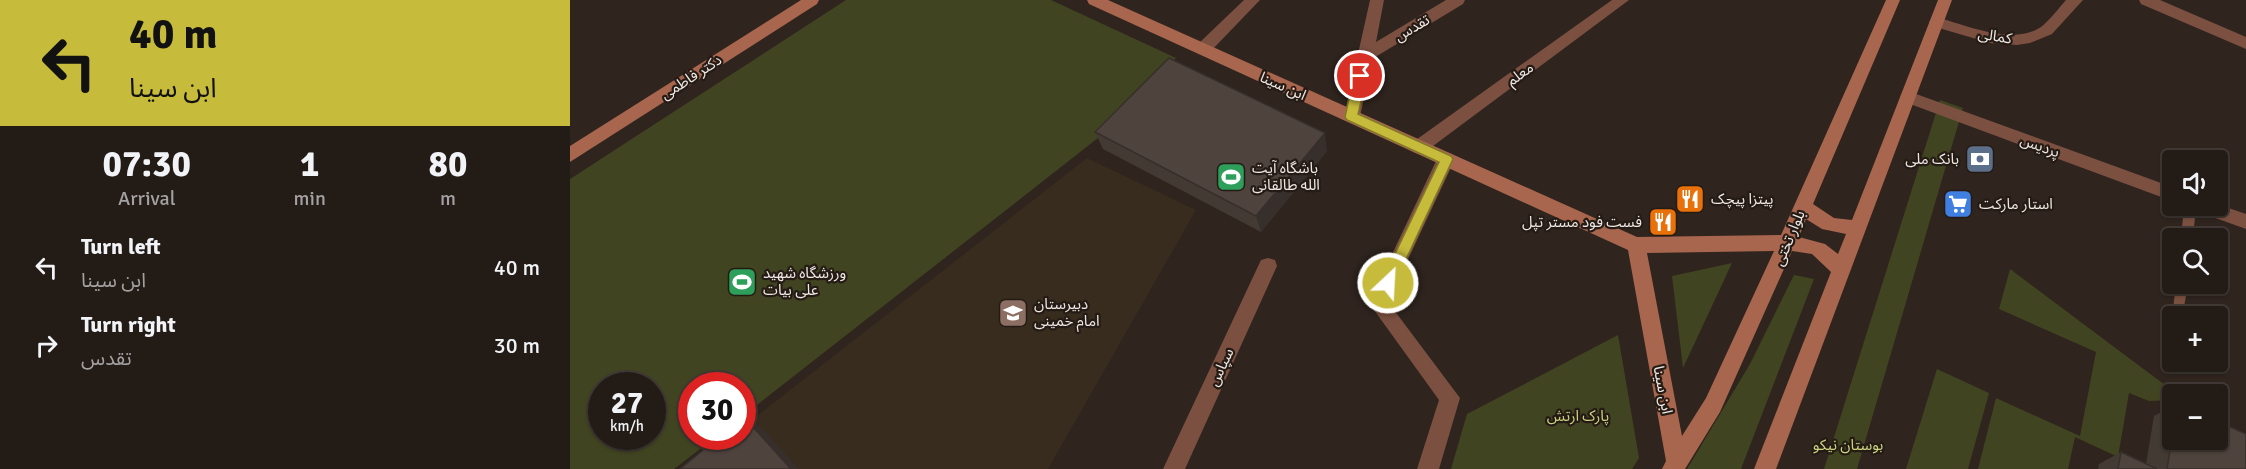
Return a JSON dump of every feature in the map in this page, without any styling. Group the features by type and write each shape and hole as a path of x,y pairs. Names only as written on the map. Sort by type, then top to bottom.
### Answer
{"main road":[{"name":"دکتر فاطمی","path":"570,154 812,0"},
{"name":"ابن سینا","path":"1094,0 1636,245 1787,243 1811,245 1830,255 1841,270"},
{"name":"بلوار تختی","path":"1675,466 1713,405 1787,243 1893,0"},
{"path":"1765,469 1946,0"},
{"path":"1803,206 1821,221 1837,228 1859,227"},
{"name":"ابن سینا","path":"1636,245 1675,466"}],"street":[{"path":"1203,49 1253,0"},
{"name":"تقدس","path":"1352,117 1377,0"},
{"name":"تقدس","path":"1365,56 1458,0"},
{"name":"معلم","path":"1419,147 1622,0"},
{"name":"کمالی","path":"1937,22 2001,40 2022,40 2045,32 2065,8 2076,0"},
{"path":"2146,0 2246,43"},
{"name":"پردیس","path":"1908,97 2162,190"},
{"path":"1428,469 1450,398 1378,303 1446,159"},
{"path":"2228,215 2246,222"},
{"name":"سپاس","path":"1174,469 1268,266"}],"shaded area":[{"name":"دبیرستان امام خمینی","path":"1087,158 1196,210 1048,469 682,469 717,450 756,450 757,416"}],"green space":[{"name":"ورزشگاه شهید علی بیات","path":"846,0 1051,0 1176,58 1098,138 756,406 756,372 678,372 678,450 699,450 674,469 570,469 570,179"},
{"name":"بوستان نیکو","path":"1940,100 1963,108 1857,469 1824,469"},
{"path":"1732,263 1683,368 1672,276"},
{"path":"2010,269 2164,384 2162,400 2149,401 2129,393 2118,457 2075,437 2068,469 1978,469 1996,398 2080,436 2096,352 1999,309"},
{"path":"1794,275 1814,279 1741,469 1687,469 1750,364"},
{"name":"پارک ارتش","path":"1618,335 1639,458 1632,469 1451,469 1467,414"},
{"path":"1937,369 1989,393 1968,469 1906,469"}],"building":[{"name":"باشگاه آیت الله طالقانی","path":"1169,58 1325,133 1256,216 1095,132"},
{"path":"2228,426 2246,434 2246,469 2167,469 2170,450 2228,450"},
{"path":"756,430 790,468 789,469 680,469 703,450 756,450"},
{"path":"2121,452 2157,469 2118,469"}],"place":[{"name":"بانک ملی","path":"1980,159"},
{"name":"باشگاه آیت الله طالقانی","path":"1231,177"},
{"name":"پیتزا پیچک","path":"1690,199"},
{"name":"استار مارکت","path":"1958,204"},
{"name":"فست فود مستر تپل","path":"1663,222"},
{"name":"ورزشگاه شهید علی بیات","path":"742,282"},
{"name":"دبیرستان امام خمینی","path":"1013,313"}],"route":[{"path":"1360,76 1352,117 1446,159 1388,283"}]}
